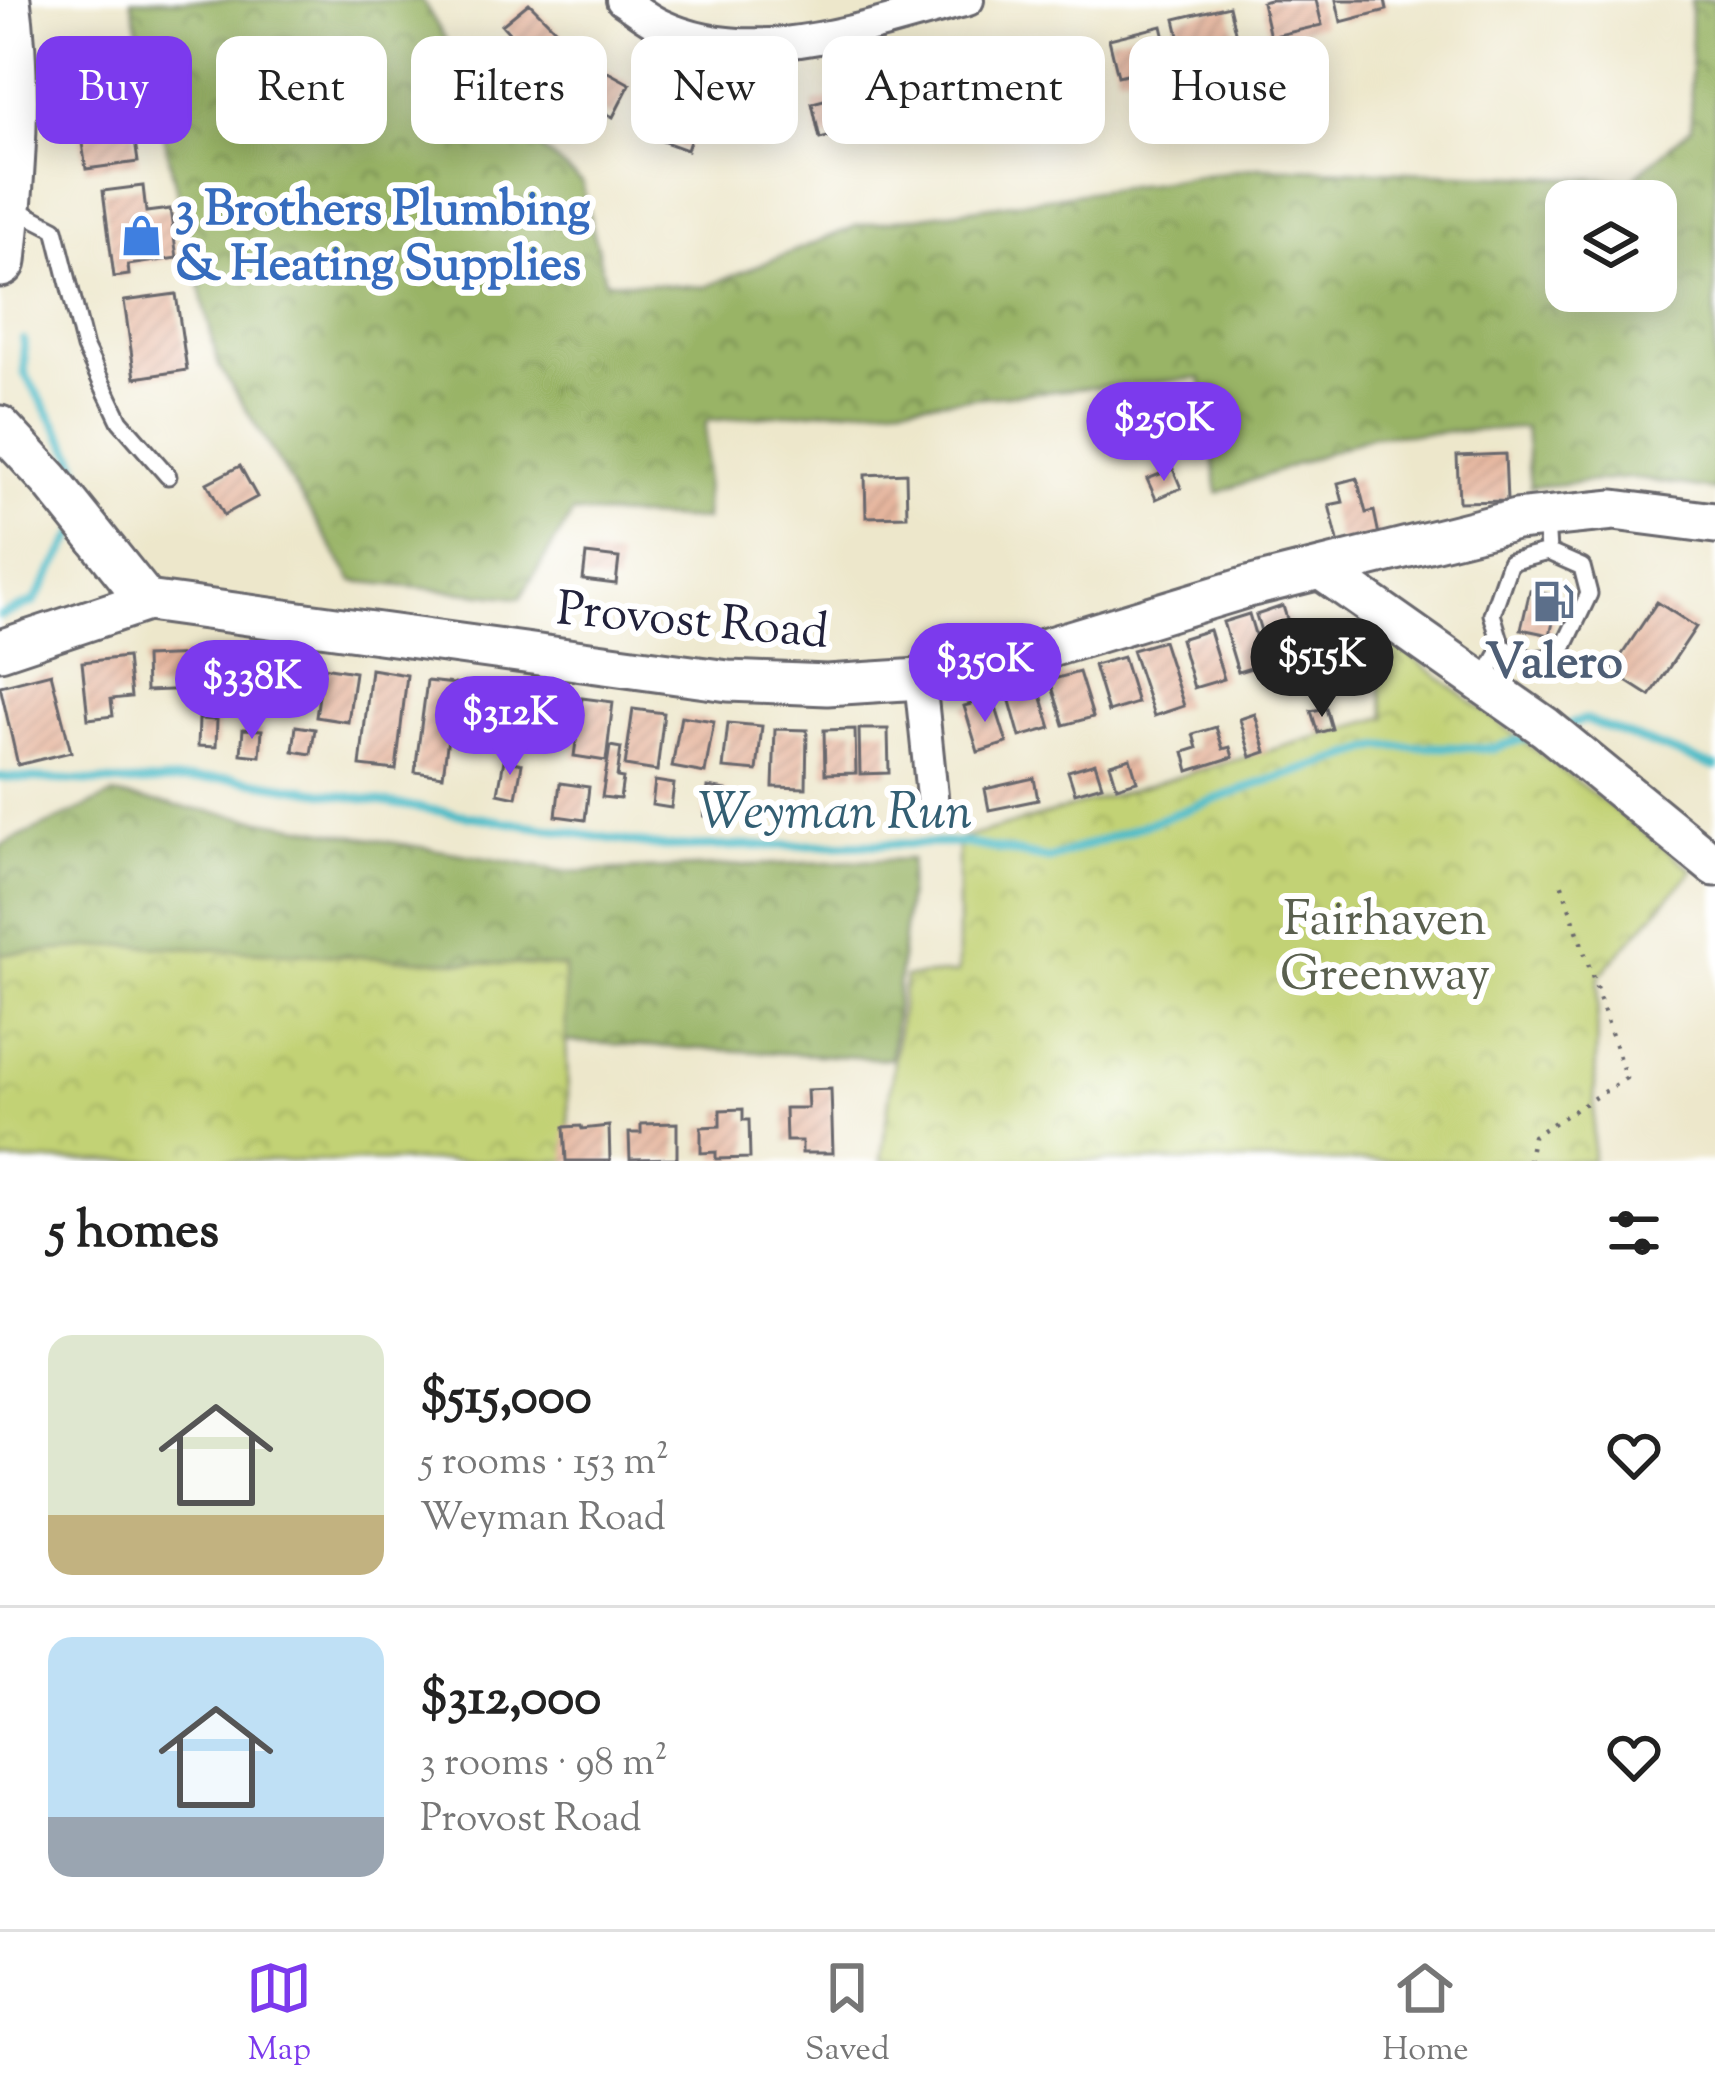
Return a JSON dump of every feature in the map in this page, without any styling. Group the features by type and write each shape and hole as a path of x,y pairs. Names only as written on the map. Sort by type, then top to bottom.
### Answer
{"highway":[{"path":"0,261 12,140 12,58 4,0"}],"street":[{"path":"622,0 660,25 708,41 757,47 794,43 968,0"},
{"path":"0,425 49,478 147,601 0,650"},
{"name":"Provost Road","path":"147,601 728,681 827,685 920,679 1027,654 1322,569 1547,534 1614,510 1715,523"},
{"path":"1322,569 1486,684 1704,851"},
{"path":"920,679 933,806"}],"lane":[{"path":"3,203 55,229 86,348 120,421 168,476"},
{"path":"1486,684 1502,647 1492,614 1510,562 1547,534 1582,568 1589,594 1559,657 1530,659 1502,647"}],"path":[{"path":"1529,1161 1532,1136 1626,1078 1561,882"}],"green space":[{"path":"131,0 422,0 443,36 411,36 411,144 536,144 582,183 605,281 705,287 856,226 1259,167 1631,180 1691,128 1691,0 1715,0 1715,490 1630,478 1530,487 1525,428 1372,436 1218,493 1201,378 706,421 705,520 573,513 520,598 353,581 219,366 166,144 192,144 192,36 140,36"},
{"name":"Fairhaven Greenway","path":"1365,621 1693,870 1599,976 1592,1161 881,1161 905,977 958,973 958,840 1386,717"},
{"path":"113,795 568,872 911,859 891,1059 537,1040 135,1161 0,1154 0,846"},
{"path":"125,945 564,967 570,1161 0,1161 0,954"}],"building":[{"path":"1316,0 1322,25 1270,36 1262,2"},
{"path":"1336,0 1385,0 1387,10 1341,22"},
{"path":"529,3 562,36 512,36 502,25"},
{"path":"1229,6 1236,36 1179,36 1175,19"},
{"path":"1162,26 1164,36 1129,36 1129,74 1118,76 1109,39"},
{"path":"607,72 630,84 613,117 607,114"},
{"path":"822,100 820,139 812,103"},
{"path":"82,144 135,144 138,162 86,169"},
{"name":"3 Brothers Plumbing & Heating Supplies","path":"143,186 146,212 170,209 177,258 128,265 129,275 114,277 103,191"},
{"path":"176,294 187,370 135,378 124,301"},
{"path":"1505,454 1507,501 1459,502 1457,456"},
{"path":"240,466 257,497 224,515 207,483"},
{"path":"1173,469 1181,488 1156,499 1147,479"},
{"path":"906,473 907,516 866,517 865,475"},
{"path":"1357,478 1366,513 1374,511 1379,535 1339,545 1329,505 1343,502 1338,483"},
{"path":"586,554 619,558 616,584 583,580"},
{"path":"1530,590 1559,597 1550,635 1521,629"},
{"path":"1657,602 1696,627 1650,696 1611,671"},
{"path":"1283,606 1298,654 1271,663 1256,615"},
{"path":"1249,614 1264,664 1238,672 1223,622"},
{"path":"1209,630 1224,679 1194,688 1180,639"},
{"path":"1163,641 1184,706 1154,716 1132,650"},
{"path":"221,650 251,654 246,696 215,692"},
{"path":"195,655 196,689 146,691 145,657"},
{"path":"127,657 131,697 111,699 113,716 88,719 82,662"},
{"path":"1123,657 1137,703 1108,712 1094,665"},
{"path":"271,660 303,664 298,704 266,700"},
{"path":"323,667 355,672 348,722 316,717"},
{"path":"371,669 407,675 396,770 360,766"},
{"path":"1079,672 1093,717 1064,725 1050,680"},
{"path":"51,673 71,752 18,765 0,686"},
{"path":"427,681 455,684 443,776 415,772"},
{"path":"1038,685 1051,728 1020,737 1008,694"},
{"path":"478,689 507,693 502,733 473,729"},
{"path":"530,693 561,697 554,749 524,745"},
{"path":"582,698 613,702 606,761 574,756"},
{"path":"993,698 1007,743 978,752 964,706"},
{"path":"1326,708 1332,729 1318,733 1311,711"},
{"path":"633,709 664,713 657,771 625,766"},
{"path":"1255,714 1266,752 1251,757 1240,719"},
{"path":"681,716 714,721 705,773 672,767"},
{"path":"199,719 217,720 216,747 198,746"},
{"path":"728,723 762,726 757,771 723,768"},
{"path":"296,726 315,729 311,754 293,751"},
{"path":"1216,727 1223,749 1230,747 1233,757 1189,771 1184,752 1197,748 1193,734"},
{"path":"243,729 262,730 260,756 241,754"},
{"path":"775,729 807,730 806,788 773,787"},
{"path":"855,729 856,773 825,774 824,730"},
{"path":"859,729 888,729 889,773 860,774"},
{"path":"610,746 621,748 620,799 602,797"},
{"path":"1130,758 1137,781 1117,787 1110,764"},
{"path":"504,760 522,764 516,797 498,793"},
{"path":"1095,763 1102,785 1075,793 1068,771"},
{"path":"1034,778 1038,800 989,810 985,789"},
{"path":"655,781 674,784 671,808 652,805"},
{"path":"560,783 589,787 585,820 556,816"},
{"path":"708,787 726,790 722,818 704,816"},
{"path":"831,1089 833,1153 802,1153 802,1141 786,1141 785,1108 808,1108 807,1090"},
{"path":"743,1109 743,1120 749,1120 750,1158 716,1159 716,1152 701,1153 701,1127 720,1126 720,1110"},
{"path":"677,1123 677,1158 630,1159 629,1133 641,1133 641,1124"},
{"path":"609,1126 610,1161 566,1161 564,1127"}],"waterway":[{"path":"23,340 25,374 74,455 89,504"},
{"path":"0,616 34,602 77,530"},
{"name":"Weyman Run","path":"1561,727 1585,720 1715,767"},
{"name":"Weyman Run","path":"0,777 127,783 232,778 663,847 965,843 1049,859 1264,782 1381,746 1494,748 1534,736"}],"place":[{"name":"3 Brothers Plumbing & Heating Supplies","path":"141,235"},
{"name":"Valero","path":"1554,602"}]}
